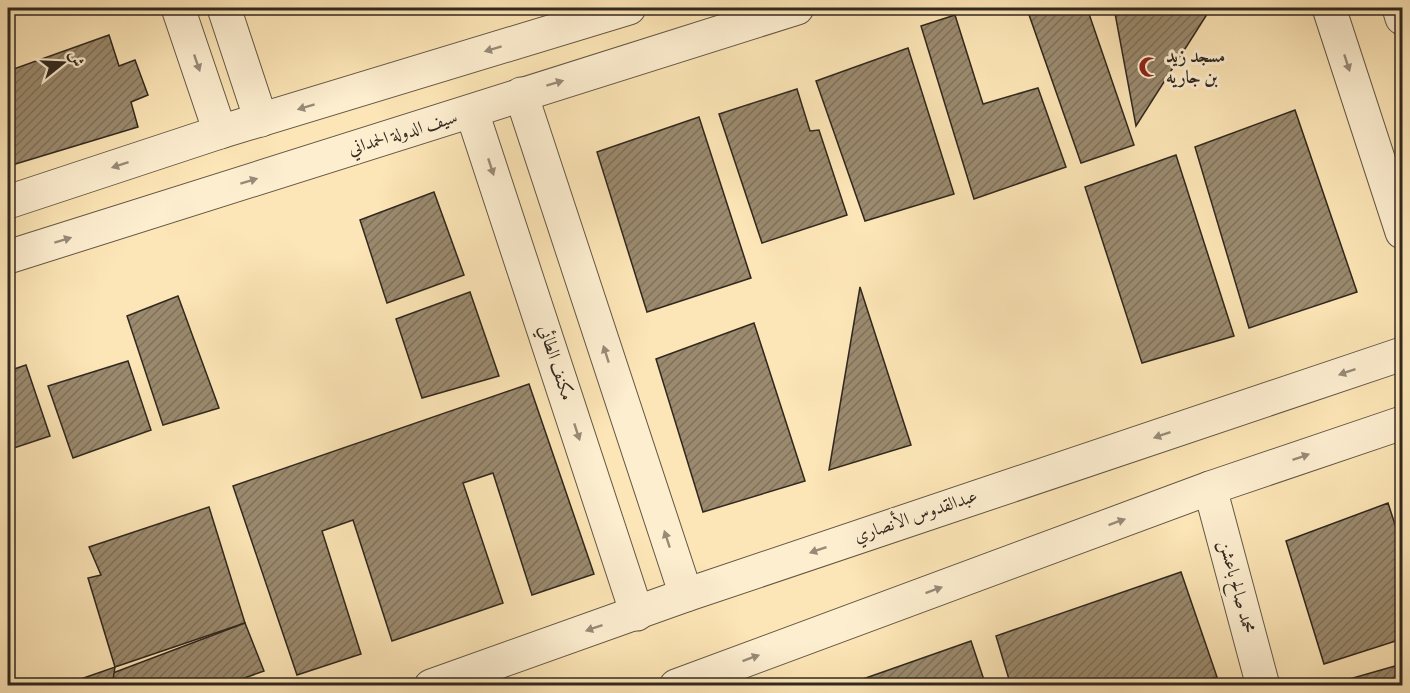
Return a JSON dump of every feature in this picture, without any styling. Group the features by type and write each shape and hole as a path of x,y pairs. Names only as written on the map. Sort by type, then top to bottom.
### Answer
{"street":[{"path":"178,8 220,132"},
{"path":"224,8 261,120"},
{"path":"8,202 220,132 629,8"},
{"name":"سيف الدولة الحمداني","path":"8,257 797,8"},
{"path":"1329,8 1402,232"},
{"path":"1399,8 1402,18"},
{"path":"521,94 686,595"},
{"name":"مكنف الطائي","path":"472,112 637,614"},
{"name":"عبدالقدوس الأنصاري","path":"431,686 686,595 1402,354"},
{"path":"676,686 1210,488 1402,423"},
{"name":"محمد صالح باعشن","path":"1210,488 1263,686"}],"building":[{"path":"1087,8 1134,145 1081,163 1027,9"},
{"name":"مسجد زيد بن جاريه","path":"1114,8 1211,8 1136,126"},
{"path":"955,15 983,104 1038,88 1066,167 974,199 921,26"},
{"path":"109,35 119,66 135,60 148,95 131,102 138,127 12,165 8,152 8,71"},
{"path":"908,48 954,194 865,221 816,81"},
{"path":"797,89 810,131 819,130 847,215 762,243 719,114"},
{"path":"1295,110 1357,292 1249,328 1195,147"},
{"path":"699,117 751,278 647,312 597,152"},
{"path":"1176,155 1234,336 1142,363 1085,187"},
{"path":"434,192 464,275 387,303 360,220"},
{"path":"860,287 911,445 829,470"},
{"path":"470,292 499,376 422,398 396,319"},
{"path":"178,296 219,408 163,425 127,316"},
{"path":"754,323 805,481 703,512 656,359"},
{"path":"128,361 151,430 73,458 48,386"},
{"path":"26,365 50,436 8,450 8,371"},
{"path":"529,384 594,574 532,595 493,473 463,483 503,603 392,641 353,520 322,531 361,654 297,675 233,486"},
{"path":"1388,503 1402,546 1402,639 1324,664 1286,541"},
{"path":"209,507 245,623 115,667 88,578 101,575 89,547"},
{"path":"1181,572 1217,677 1192,686 1011,686 996,636"},
{"path":"245,623 264,671 222,686 99,686 97,679"},
{"path":"971,641 986,686 861,686 860,680"},
{"path":"1402,664 1402,686 1325,686"},
{"path":"115,667 112,686 77,686 75,681"}],"place":[{"name":"مسجد زيد بن جاريه","path":"1149,67"}]}
